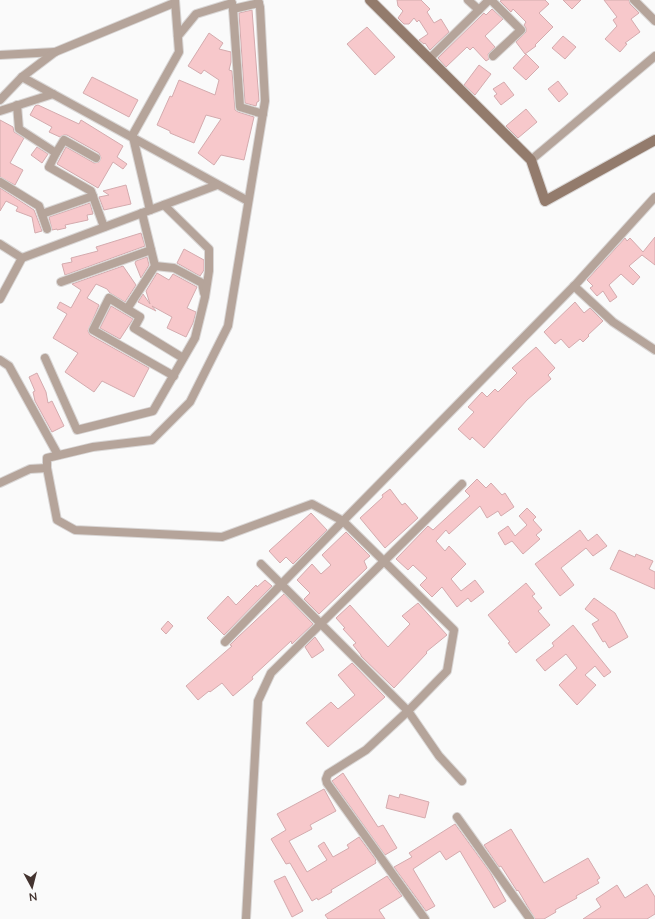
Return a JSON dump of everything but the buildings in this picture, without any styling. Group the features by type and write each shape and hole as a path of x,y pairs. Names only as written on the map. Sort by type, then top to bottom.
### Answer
{"street":[{"path":"370,0 531,160 545,201 655,140"},
{"path":"468,0 479,10"},
{"path":"429,59 490,0 521,30 493,56"},
{"path":"634,0 654,18"},
{"path":"0,100 22,77 55,52 175,1 179,52 132,137 155,266 127,309"},
{"path":"233,9 258,1 260,7 265,101 228,326 190,402 152,440 93,447 47,458 47,468 57,520 75,530 222,537 312,504 343,521 454,630 447,671 408,711 366,750 328,774 326,781 425,919"},
{"path":"178,36 196,14 232,3 240,107 263,114"},
{"path":"0,55 55,52"},
{"path":"531,160 655,56"},
{"path":"22,77 248,201"},
{"path":"0,111 53,94"},
{"path":"18,105 19,129 56,152"},
{"path":"96,158 64,140 49,167 91,191 104,227"},
{"path":"0,182 39,206 47,229"},
{"path":"0,299 22,258 217,184"},
{"path":"42,214 93,196"},
{"path":"225,642 574,286 655,197"},
{"path":"45,358 77,430 153,411 195,338 205,298 209,271 209,249 164,205"},
{"path":"0,244 22,258"},
{"path":"61,282 151,250"},
{"path":"155,266 174,268 202,283 205,298"},
{"path":"574,286 613,322 655,350"},
{"path":"174,376 93,330 110,298 140,317 134,328 183,358"},
{"path":"0,360 9,366 58,455"},
{"path":"0,483 30,469 47,468"},
{"path":"246,919 258,701 271,673 462,484"},
{"path":"261,564 408,711 439,756 462,781"},
{"path":"457,817 530,919"}]}
